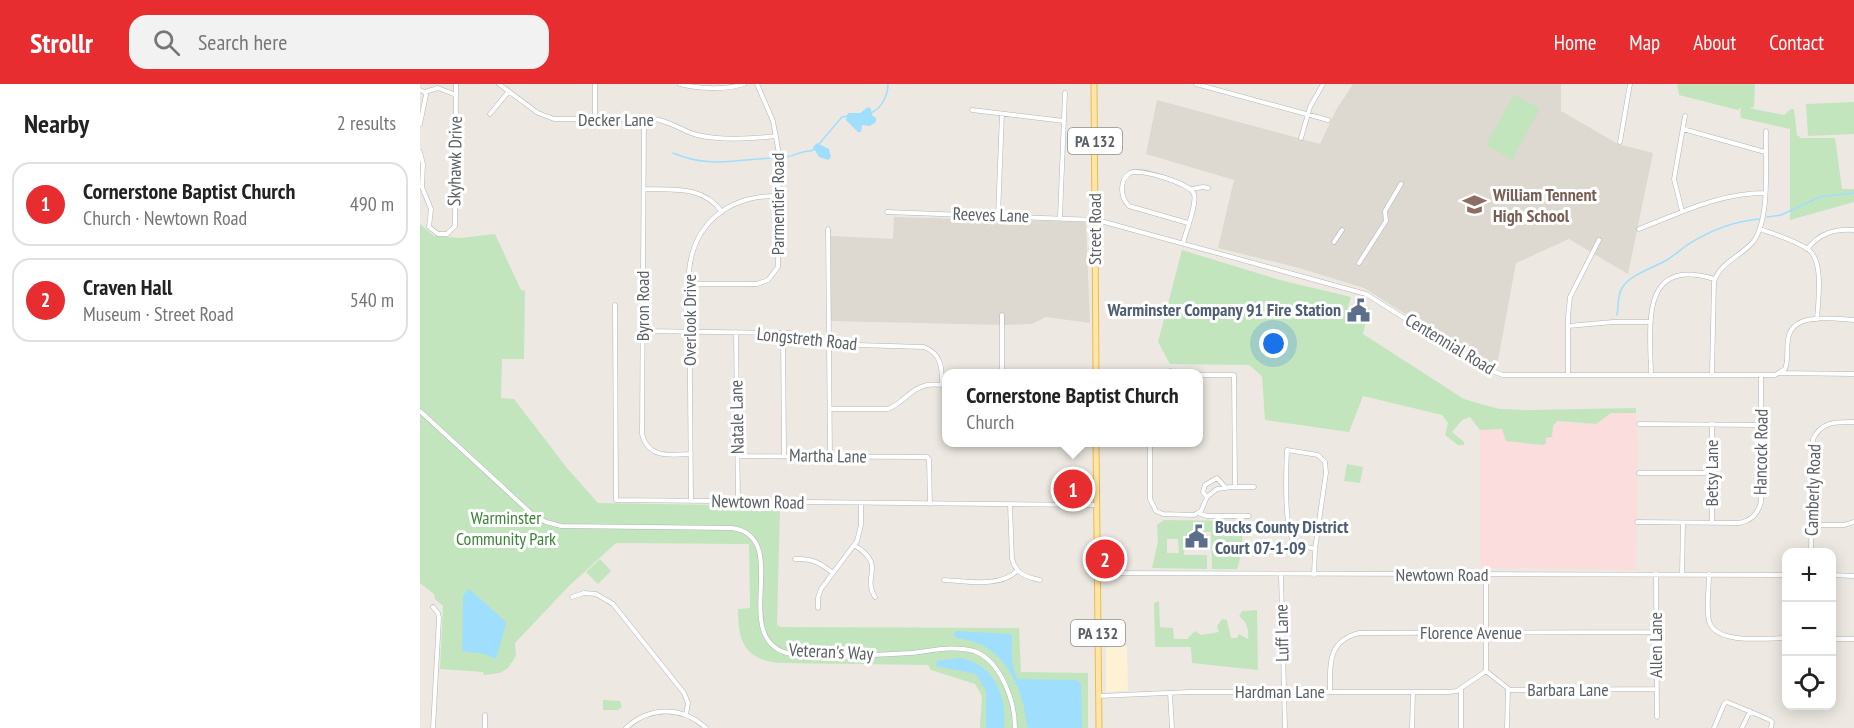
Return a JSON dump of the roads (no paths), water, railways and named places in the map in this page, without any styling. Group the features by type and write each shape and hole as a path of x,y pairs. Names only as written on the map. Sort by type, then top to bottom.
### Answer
{"main road":[{"name":"Street Road","path":"1094,84 1096,369"},
{"name":"PA 132","path":"1096,447 1098,728"}],"street":[{"name":"Decker Lane","path":"499,84 538,113 558,120 644,119 663,121 693,134 707,137 747,139 776,136"},
{"path":"595,119 596,84"},
{"path":"680,84 703,88 735,87 744,84"},
{"name":"Parmentier Road","path":"689,284 757,284 768,280 776,271 780,169 773,121 757,84"},
{"path":"1196,84 1328,120"},
{"path":"1301,138 1307,114 1323,84"},
{"path":"1620,142 1630,84"},
{"name":"Skyhawk Drive","path":"420,152 423,167 422,187 431,209 429,227 438,234 447,234 455,226 456,86"},
{"name":"Skyhawk Drive","path":"420,124 424,92 438,88 456,95"},
{"path":"490,114 509,92"},
{"path":"1060,217 1065,93"},
{"path":"972,110 1064,121"},
{"path":"998,216 1002,114"},
{"path":"1682,211 1674,179 1686,116"},
{"name":"Byron Road","path":"644,119 642,434 648,448 658,454 691,454"},
{"path":"1683,129 1765,152"},
{"path":"1712,374 1714,279 1725,263 1748,247 1760,229 1764,217 1766,131"},
{"path":"1183,243 1188,223 1194,199 1192,189 1185,184 1138,172 1128,174 1123,183 1122,195 1129,206 1188,223"},
{"path":"1359,263 1386,221 1386,208 1401,184"},
{"path":"1192,189 1208,188"},
{"path":"644,189 698,192 710,198 722,212"},
{"path":"1639,229 1724,196 1765,193"},
{"name":"Overlook Drive","path":"691,500 689,284 690,264 695,244 705,227 722,212 751,198 779,196"},
{"name":"Reeves Lane","path":"887,212 1095,219"},
{"name":"Centennial Road","path":"1095,219 1366,294 1493,372 1503,375 1854,374"},
{"path":"1760,229 1807,249 1814,256 1818,268 1817,319"},
{"path":"828,230 830,456"},
{"path":"1334,242 1342,230"},
{"path":"1807,249 1814,240 1826,233 1837,230 1854,230"},
{"path":"1568,374 1569,304 1573,287 1599,240"},
{"path":"1651,374 1651,322 1655,296 1669,281 1680,275 1693,273 1714,279"},
{"name":"Newtown Road","path":"615,305 616,500 1097,506"},
{"path":"1002,315 1002,369"},
{"path":"1781,373 1787,363 1790,332 1800,322 1817,319 1854,320"},
{"path":"1568,326 1613,322 1651,322"},
{"name":"Longstreth Road","path":"643,330 783,333 795,334 828,344 921,346 929,348 936,354 941,362 942,370"},
{"name":"Natale Lane","path":"736,332 738,501"},
{"path":"783,333 784,456"},
{"path":"1203,375 1234,375 1235,487"},
{"name":"Hancock Road","path":"1637,522 1744,522 1754,516 1759,508 1761,375"},
{"path":"830,409 888,409 894,407 918,388 942,385"},
{"name":"Veteran's Way","path":"420,411 520,504 542,521 556,525 732,528 745,531 754,540 760,553 762,628 768,639 780,649 793,654 844,656 877,656 957,649 973,651 987,659 998,672 1012,704 1015,728"},
{"name":"Camberly Road","path":"1811,548 1813,439 1820,429 1829,423 1854,422"},
{"path":"1639,424 1761,425"},
{"name":"Betsy Lane","path":"1712,424 1712,522"},
{"path":"1150,447 1150,499 1152,507 1163,514 1194,515 1201,511 1207,497 1217,489 1254,487"},
{"path":"1314,575 1315,549 1326,473 1324,462 1315,453 1287,450 1286,498 1291,535 1298,544 1315,549"},
{"name":"Martha Lane","path":"738,456 919,457 929,459 930,504"},
{"path":"1639,473 1712,473"},
{"path":"1207,497 1203,492 1205,485 1211,480 1217,478 1226,488"},
{"path":"818,608 819,593 854,545 861,525 861,503"},
{"path":"1010,505 1012,559 1017,571 1026,577 1040,580"},
{"path":"1197,513 1207,516 1248,516"},
{"path":"1812,525 1844,525 1854,522"},
{"path":"1682,574 1683,523"},
{"path":"854,545 867,554 872,562 871,589 875,597"},
{"path":"795,559 817,561 832,573"},
{"path":"944,580 1000,581 1009,578 1017,571"},
{"name":"Newtown Road","path":"1097,573 1782,575"},
{"name":"Allen Lane","path":"1656,574 1656,717"},
{"path":"1709,574 1709,620 1715,631 1726,637 1782,638"},
{"name":"Luff Lane","path":"1281,575 1285,728"},
{"path":"1461,728 1461,688 1486,671 1486,575"},
{"path":"1836,575 1854,576"},
{"path":"572,597 584,593 596,594 613,604 684,693 688,706 686,715"},
{"path":"433,607 438,612 439,618 433,728"},
{"name":"Florence Avenue","path":"1330,692 1332,655 1341,642 1354,635 1656,632"},
{"path":"1836,639 1854,639"},
{"name":"Barbara Lane","path":"1486,671 1508,690 1656,689"},
{"name":"Hardman Lane","path":"1099,696 1170,693 1449,692 1461,688"},
{"path":"1507,728 1508,690"},
{"path":"1412,728 1413,692"},
{"path":"1170,693 1172,728"},
{"path":"1714,728 1726,703 1770,720 1771,727"},
{"path":"626,728 639,718 656,712 669,711 686,715 706,728"},
{"path":"1742,728 1750,711"},
{"path":"485,715 485,728"}],"water":[{"path":"868,107 876,118 876,122 870,126 862,125 861,132 858,132 846,120 848,113 860,113"},
{"path":"817,143 829,149 831,157 828,160 819,157 813,147"},
{"path":"469,589 506,624 496,659 484,654 462,651 463,595"},
{"path":"956,631 1010,634 1013,664 1018,679 1076,680 1081,683 1082,728 1028,728 1018,688 1006,667 991,650 981,644 956,638 954,635"},
{"path":"959,658 981,667 996,683 1003,704 1004,728 986,728 986,691 976,674 936,666 937,661"}],"waterway":[{"path":"871,113 884,101 888,84"},
{"path":"819,144 842,117 849,116"},
{"path":"784,157 816,148"},
{"path":"673,153 686,158 711,162 774,158"},
{"path":"1767,217 1781,215 1820,197 1854,193"},
{"path":"1617,315 1620,291 1636,275 1668,259 1704,235 1731,224 1760,219"}],"place":[{"name":"William Tennent High School","path":"1475,205"},
{"name":"Warminster Company 91 Fire Station","path":"1359,310"},
{"name":"Cornerstone Baptist Church","path":"1073,489"},
{"name":"Bucks County District Court 07-1-09","path":"1197,537"},
{"name":"Craven Hall","path":"1105,559"}],"park label":[{"name":"Warminster Community Park","path":"506,528"}]}
